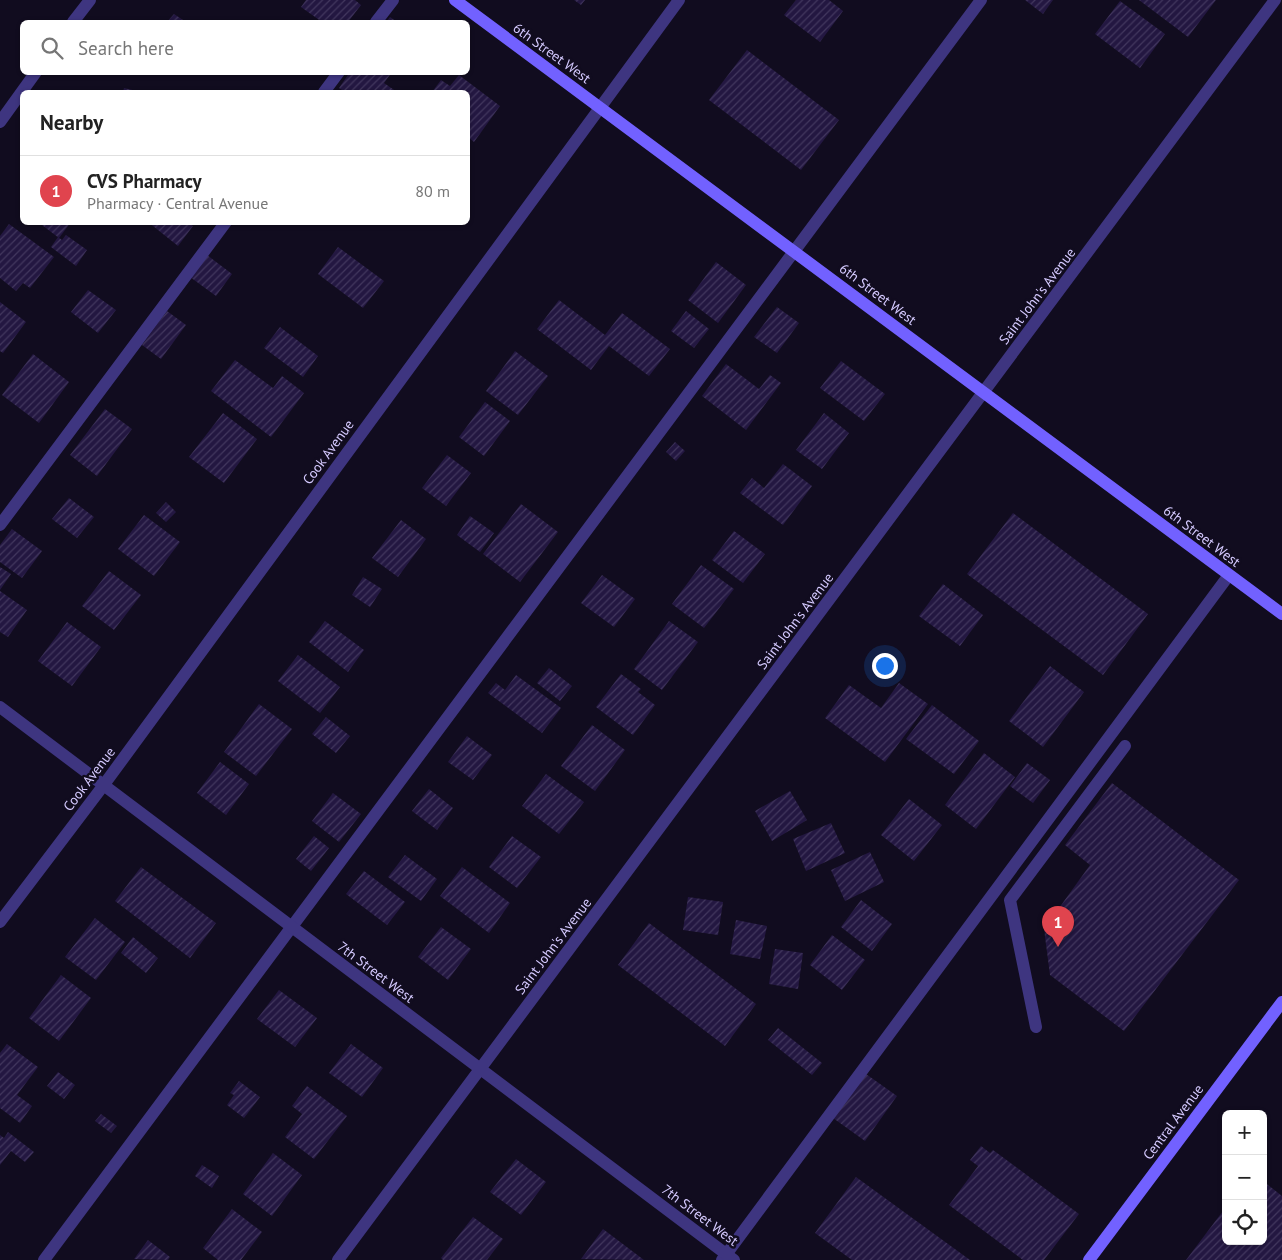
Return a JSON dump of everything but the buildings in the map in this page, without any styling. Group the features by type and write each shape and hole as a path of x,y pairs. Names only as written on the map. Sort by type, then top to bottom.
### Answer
{"street":[{"path":"75,20 90,0"},
{"path":"378,20 393,0"},
{"name":"6th Street West","path":"455,0 1282,614"},
{"name":"Cook Avenue","path":"0,922 103,786 679,0"},
{"path":"44,1260 982,0"},
{"name":"Saint John's Avenue","path":"338,1260 1275,0"},
{"path":"23,90 34,75"},
{"path":"326,90 337,75"},
{"path":"0,122 20,94"},
{"path":"0,525 224,225"},
{"path":"728,1258 1229,575"},
{"name":"7th Street West","path":"0,707 292,926 728,1258"},
{"path":"1036,1027 1010,900 1125,746"},
{"name":"Central Avenue","path":"1089,1260 1282,1002"}],"place":[{"name":"CVS Pharmacy","path":"1058,947"}]}
